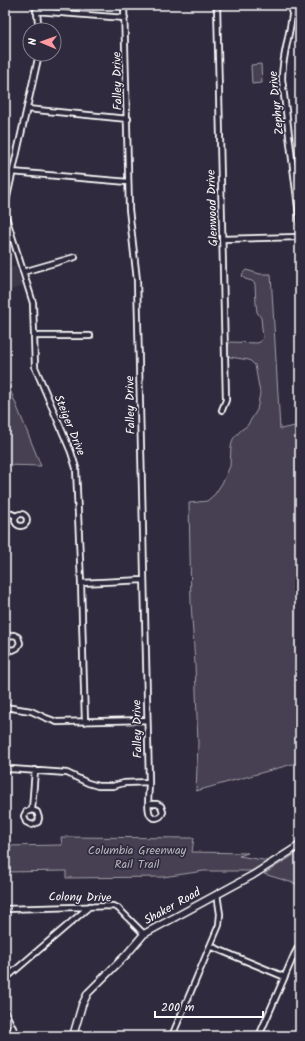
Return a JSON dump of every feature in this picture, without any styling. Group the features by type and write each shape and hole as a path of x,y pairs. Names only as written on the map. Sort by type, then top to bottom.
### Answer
{"street":[{"path":"36,5 38,22"},
{"name":"Falley Drive","path":"124,5 128,119 128,182 137,280 149,804"},
{"name":"Glenwood Drive","path":"217,5 226,400 222,410"},
{"name":"Zephyr Drive","path":"293,5 291,23 282,63 282,79 300,223"},
{"path":"36,11 125,18"},
{"path":"5,206 37,62"},
{"path":"26,109 128,119"},
{"path":"12,172 128,182"},
{"name":"Steiger Drive","path":"5,214 33,303 35,367 71,452 76,468 85,722"},
{"path":"222,239 300,237"},
{"path":"23,272 75,257"},
{"path":"34,336 90,336"},
{"path":"5,511 16,516"},
{"path":"81,583 144,580"},
{"path":"5,641 9,635 14,635 18,637 20,643 17,648 13,650 8,649 5,644"},
{"path":"5,707 31,710 57,722 147,720"},
{"path":"5,770 35,770 68,773 88,783 98,786 149,782"},
{"path":"32,810 35,770"},
{"name":"Shaker Road","path":"73,1036 82,1005 88,993 144,934 255,873 300,845"},
{"path":"172,1036 220,920 217,894"},
{"path":"5,980 90,906"},
{"name":"Colony Drive","path":"5,909 90,906 116,907 144,934"},
{"path":"259,1036 300,944"},
{"path":"210,946 285,977"},
{"path":"5,1012 17,1036"}],"shaded area":[{"path":"16,266 22,286 5,292 5,270"}],"green space":[{"path":"261,64 262,83 252,84 251,65"},
{"path":"246,270 260,274 271,274 280,429 300,425 300,762 196,791 198,744 191,603 189,503 207,501 215,494 224,480 230,466 233,439 247,426 257,410 260,393 255,365 249,360 230,357 228,352 230,342 257,343 263,338 261,318 257,312 255,284 242,276"},
{"path":"5,377 41,466 5,465"},
{"name":"Columbia Greenway Rail Trail","path":"61,837 194,838 192,852 248,853 239,856 269,861 252,871 204,871 163,877 66,878 66,871 5,872 5,846 62,845"},
{"path":"300,851 300,885 264,874"}]}
